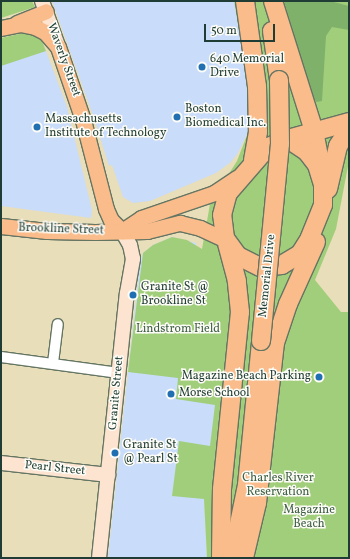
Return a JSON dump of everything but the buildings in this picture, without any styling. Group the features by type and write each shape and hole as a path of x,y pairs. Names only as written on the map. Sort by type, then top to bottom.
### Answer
{"highway":[{"path":"245,1 252,40 258,95 258,132 253,161"},
{"name":"Memorial Drive","path":"253,1 274,80"},
{"name":"Memorial Drive","path":"232,556 234,501 256,340 270,149 274,80 265,1"},
{"path":"273,1 314,131 323,185 323,205"},
{"path":"232,556 222,489 240,312 237,281 222,226 223,207 228,193 240,176 265,148 288,139 349,122"},
{"path":"226,240 236,254 250,264 263,268 276,267 300,254 317,222 323,205 336,150 349,129"},
{"path":"288,139 312,158 323,185"},
{"path":"232,556 258,495 275,343 288,304 312,254 317,222"}],"main road":[{"path":"6,27 44,6"},
{"path":"6,27 25,24 40,29 52,39 60,52"},
{"name":"Waverly Street","path":"60,52 83,120 107,212 122,231"},
{"path":"122,231 141,218 214,193 240,176"},
{"name":"Brookline Street","path":"1,226 47,231 147,231 180,223 197,227 226,240"}],"street":[{"name":"Waverly Street","path":"44,6 60,52"},
{"name":"Granite Street","path":"99,558 133,259 130,245 122,231"},
{"path":"53,363 58,324"},
{"path":"1,357 119,373"},
{"path":"1,463 1,469"},
{"name":"Pearl Street","path":"1,463 108,475"}],"shaded area":[{"path":"52,1 235,1 246,71 249,130 238,153 231,162 216,173 150,201 133,203 123,197 112,165 109,166 95,121"},
{"name":"Massachusetts Institute of Technology","path":"1,39 39,41 46,51 67,107 92,210 91,218 1,206"},
{"name":"Morse School","path":"172,237 196,243 216,405 204,499 207,558 108,558 140,261 143,253 153,245"}],"green space":[{"path":"1,1 32,1 35,7 1,18"},
{"name":"Charles River Reservation","path":"234,1 349,1 349,161 336,229 315,280 341,312 349,312 349,558 207,558 204,499 172,496 179,441 210,446 215,405 176,399 178,378 128,372 143,253 153,245 172,237 187,240 202,249 210,204 237,161 249,130 246,71"},
{"path":"284,1 330,1 349,6 349,30 332,27 326,36 322,101 316,102 310,89"},
{"path":"28,32 42,41 46,51 1,66 1,38"}],"place":[{"name":"640 Memorial Drive","path":"202,67"},
{"name":"Boston Biomedical Inc.","path":"177,117"},
{"name":"Massachusetts Institute of Technology","path":"37,127"},
{"name":"Granite St @ Brookline St","path":"133,295"},
{"name":"Magazine Beach Parking","path":"319,377"},
{"name":"Morse School","path":"171,394"},
{"name":"Granite St @ Pearl St","path":"115,453"}],"park label":[{"name":"Lindstrom Field","path":"178,330"},
{"name":"Magazine Beach","path":"309,518"}]}
